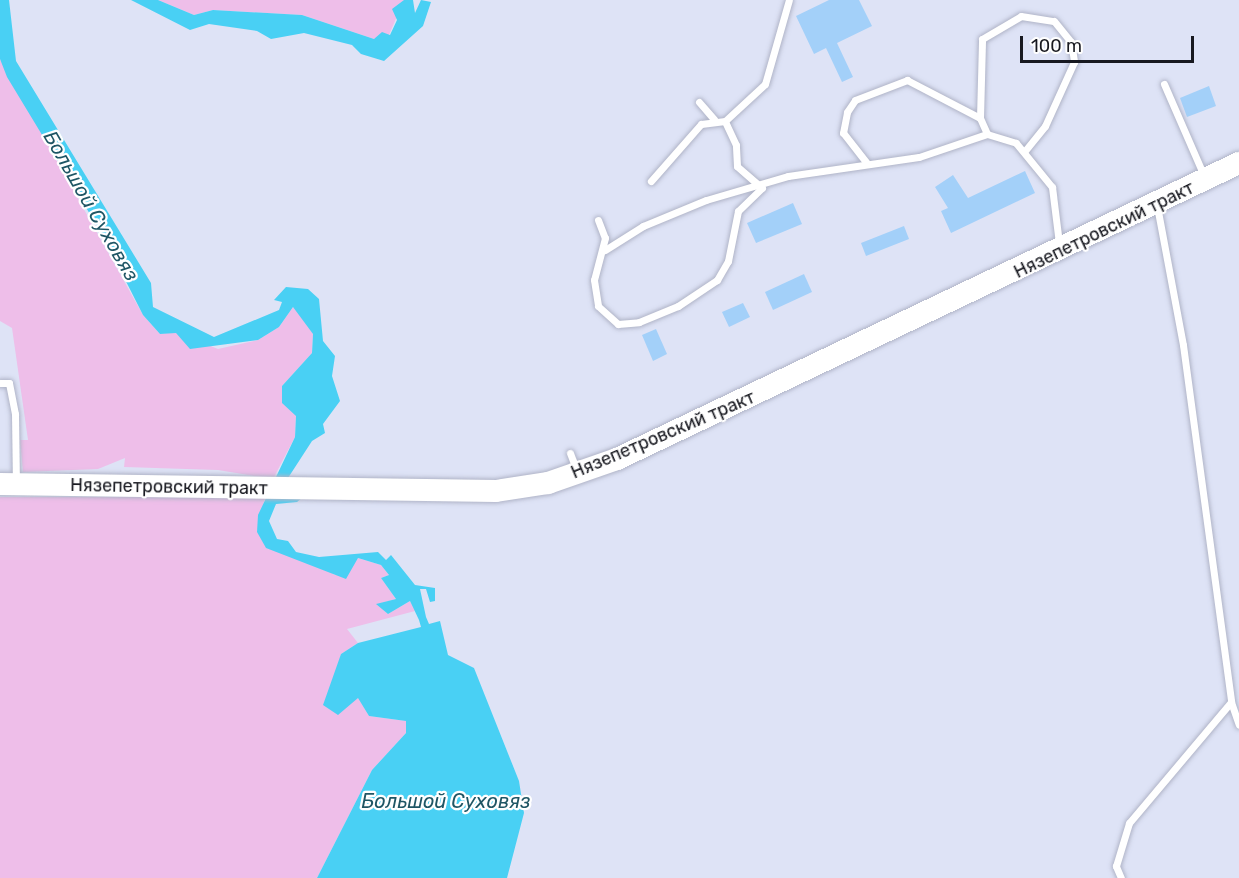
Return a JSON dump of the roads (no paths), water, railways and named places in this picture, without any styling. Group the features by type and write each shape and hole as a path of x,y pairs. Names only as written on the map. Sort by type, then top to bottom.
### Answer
{"main road":[{"name":"Нязепетровский тракт","path":"8,484 261,489 496,490 574,463 1060,252 1207,181 1239,163"}],"lane":[{"path":"725,121 765,84 789,0"},
{"path":"1025,152 1045,126 1074,62 1071,42 1054,21 1021,16 981,39 980,118 987,134 1025,152 1052,187 1060,252"},
{"path":"866,162 843,133 847,112 855,100 900,82 920,82 980,118"},
{"path":"1164,84 1207,181"},
{"path":"699,102 714,119 725,121"},
{"path":"651,181 690,133 714,119"},
{"path":"725,121 736,145 737,166 762,188"},
{"path":"605,250 643,226 706,200 762,188 788,176 866,162 919,157 987,134"},
{"path":"598,220 605,250 594,280 598,306 618,324 639,322 678,306 717,280 728,261 738,211 762,188"},
{"path":"1156,205 1183,345 1231,702 1239,725"},
{"path":"0,383 9,383 15,414 8,484"},
{"path":"1120,878 1116,866 1129,823 1231,702"}],"water":[{"name":"Большой Суховяз","path":"0,0 9,0 16,61 151,283 153,307 214,337 279,310 282,302 274,300 286,287 308,289 319,299 323,341 335,356 332,376 340,401 323,424 325,433 312,441 288,478 303,497 297,502 276,504 269,521 277,539 288,541 296,552 319,557 378,552 386,560 391,555 415,585 435,588 435,601 430,602 426,589 420,589 429,624 440,621 448,655 474,668 519,781 524,813 507,878 317,878 372,770 406,733 406,721 369,716 358,698 338,715 323,705 341,654 358,643 421,627 419,620 410,601 388,614 376,604 396,599 381,578 389,575 381,565 358,558 346,579 266,548 257,532 258,515 295,437 296,416 282,403 282,386 312,353 313,334 293,307 279,327 258,340 190,349 176,333 160,334 143,315 102,234 7,77 0,59"},
{"path":"131,0 158,0 194,15 213,10 302,15 374,39 382,32 390,35 397,20 392,9 404,0 413,0 415,13 421,0 431,2 423,26 384,61 361,54 352,45 304,33 271,39 257,31 209,24 190,30"}]}
